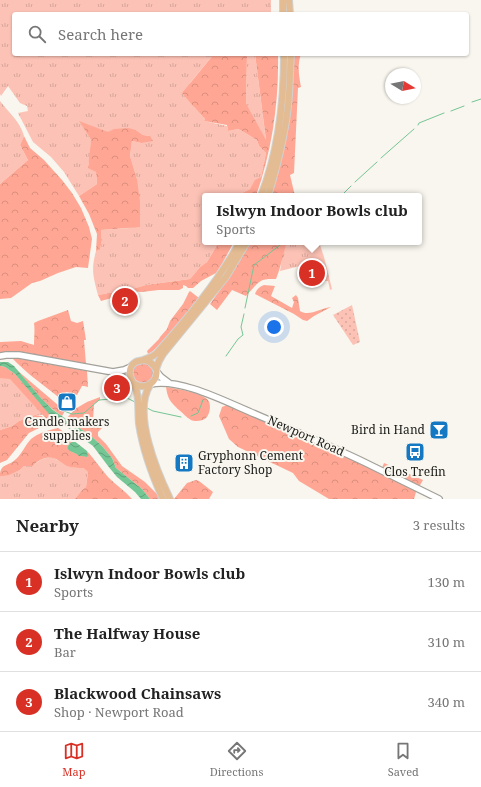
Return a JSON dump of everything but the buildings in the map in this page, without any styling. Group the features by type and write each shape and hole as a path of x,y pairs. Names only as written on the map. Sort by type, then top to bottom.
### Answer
{"main road":[{"path":"283,0 283,12"},
{"path":"289,0 290,12"},
{"path":"262,193 271,165 279,128 283,92 284,56"},
{"path":"269,193 280,155 287,115 290,56"},
{"path":"112,372 124,370 131,367 136,362 156,354 199,303 222,272 238,245"},
{"path":"163,499 150,468 143,446 138,418 140,402 156,377 156,370 163,354 226,277 245,245"},
{"path":"0,356 19,355 112,372 142,387 150,385"},
{"path":"144,360 150,362 156,370"},
{"path":"131,367 129,373 130,378 140,402 151,454 170,499"},
{"name":"Newport Road","path":"156,370 162,378 170,383"},
{"name":"Newport Road","path":"150,385 170,383 205,393 315,439 439,499"}],"green space":[{"path":"0,0 271,0 271,12 12,12 12,56 212,56 190,83 194,107 205,119 204,121 227,126 228,131 238,129 242,131 257,140 259,146 266,153 261,177 250,189 242,193 202,193 202,245 217,245 207,262 200,267 190,279 146,285 98,295 93,268 96,251 100,250 102,240 101,230 129,228 137,179 130,156 132,141 141,143 150,136 143,135 136,130 108,133 80,122 91,140 88,165 96,172 97,184 79,196 64,172 51,157 33,142 18,113 28,111 27,106 20,103 8,86 1,96"},
{"path":"212,56 247,56 246,103 266,140 255,56 278,56 276,108 270,144 262,179 257,193 242,193 250,189 255,180 261,177 266,153 259,146 257,140 238,129 228,131 227,125 204,121 205,119 182,93"},
{"path":"247,56 255,56 266,141 246,103"},
{"path":"293,56 300,56 299,75 301,87 298,88 294,173 290,175 294,193 271,193 278,173 284,147"},
{"path":"0,101 17,121 22,131 24,136 20,145 28,160 0,184"},
{"path":"79,121 108,132 114,129 128,128 136,130 143,135 150,136 153,141 141,143 132,141 130,156 137,179 140,202 140,227 101,230 102,240 100,250 96,251 97,234 89,214 79,196 97,184 96,172 88,168 91,140"},
{"path":"24,136 30,148 44,160 62,180 81,208 92,239 88,268 76,267 58,273 32,283 11,298 0,299 0,184 28,160 20,145"},
{"path":"217,245 232,245 216,273 201,281 193,288 188,288 183,285 183,288 179,290 122,292 115,297 101,301 98,295 146,285 190,279 200,267 207,262"},
{"path":"248,245 286,245 276,279 265,279 259,282 246,296 232,290 217,310 210,304 234,270"},
{"path":"286,245 320,245 332,289 330,290 328,281 325,281 320,261 280,271"},
{"path":"264,285 275,286 271,296 292,308 294,302 292,298 296,295 298,298 300,311 304,313 311,313 331,307 307,321 303,320 255,294 258,288"},
{"path":"190,291 199,298 168,335 153,351 148,354 147,351 167,329 170,321 183,304"},
{"path":"352,305 360,342 353,345 333,315"},
{"path":"68,310 71,321 77,323 83,321 86,340 84,340 86,364 20,352 7,352 0,354 0,342 21,341 34,345 34,323"},
{"path":"12,358 87,371 88,387 82,386 77,395 66,392 62,400 30,375"},
{"path":"139,363 147,363 153,369 153,377 147,383 139,383 133,377 133,369"},
{"path":"0,366 5,367 15,374 49,413 59,421 58,423 50,423 10,379 0,378"},
{"path":"18,371 65,411 62,416 44,401"},
{"path":"0,378 10,378 44,415 35,415 0,430"},
{"path":"166,387 194,393 207,399 210,406 205,419 193,421 179,410 171,402"},
{"path":"100,397 100,400 94,404 93,421 104,426 98,432 98,436 106,444 122,466 145,482 158,495 174,499 150,499 142,489 116,468 112,458 102,446 91,436 66,419 75,409"},
{"path":"227,405 319,442 380,473 384,463 423,480 414,499 329,499 299,481 293,473 238,447 229,439 219,416 222,407"},
{"path":"35,415 42,416 47,424 29,433 7,460 0,463 0,430"},
{"path":"58,428 73,440 67,447 72,452 87,457 87,451 108,477 132,499 75,499 86,487 88,472 83,468 73,468 67,466 49,457 43,458 33,466 24,466 20,470 9,475 0,476 1,469 18,457 31,439 40,433"},
{"path":"50,457 69,466 83,468 88,472 86,487 75,499 0,499 0,476 20,470 24,466 33,466 41,460"},
{"path":"196,480 213,492 209,499 174,499 187,483"}],"water":[{"path":"0,362 8,362 14,366 53,410 91,436 102,446 112,458 116,468 142,489 150,499 141,499 117,477 93,446 49,414 15,374 5,367 0,366"},
{"path":"73,440 87,451 87,457 79,456 68,449 67,447"}],"waterway":[{"path":"472,102 481,99"},
{"path":"451,111 464,106"},
{"path":"418,125 419,123 444,113"},
{"path":"381,158 414,129"},
{"path":"355,182 377,162"},
{"path":"344,193 351,186"},
{"path":"245,308 254,265 280,245"},
{"path":"226,356 238,339 243,335 241,327 244,314"},
{"path":"119,398 125,397 135,402"},
{"path":"64,411 72,414 84,413 99,400 111,399"},
{"path":"191,416 198,413 203,400"},
{"path":"147,408 153,411 181,417"}],"place":[{"name":"Islwyn Indoor Bowls club","path":"312,273"},
{"name":"The Halfway House","path":"125,301"},
{"name":"Blackwood Chainsaws","path":"117,388"},
{"name":"Candle makers supplies","path":"67,402"},
{"name":"Bird in Hand","path":"439,430"},
{"name":"Clos Trefin","path":"415,452"},
{"name":"Gryphonn Cement Factory Shop","path":"184,463"}]}
